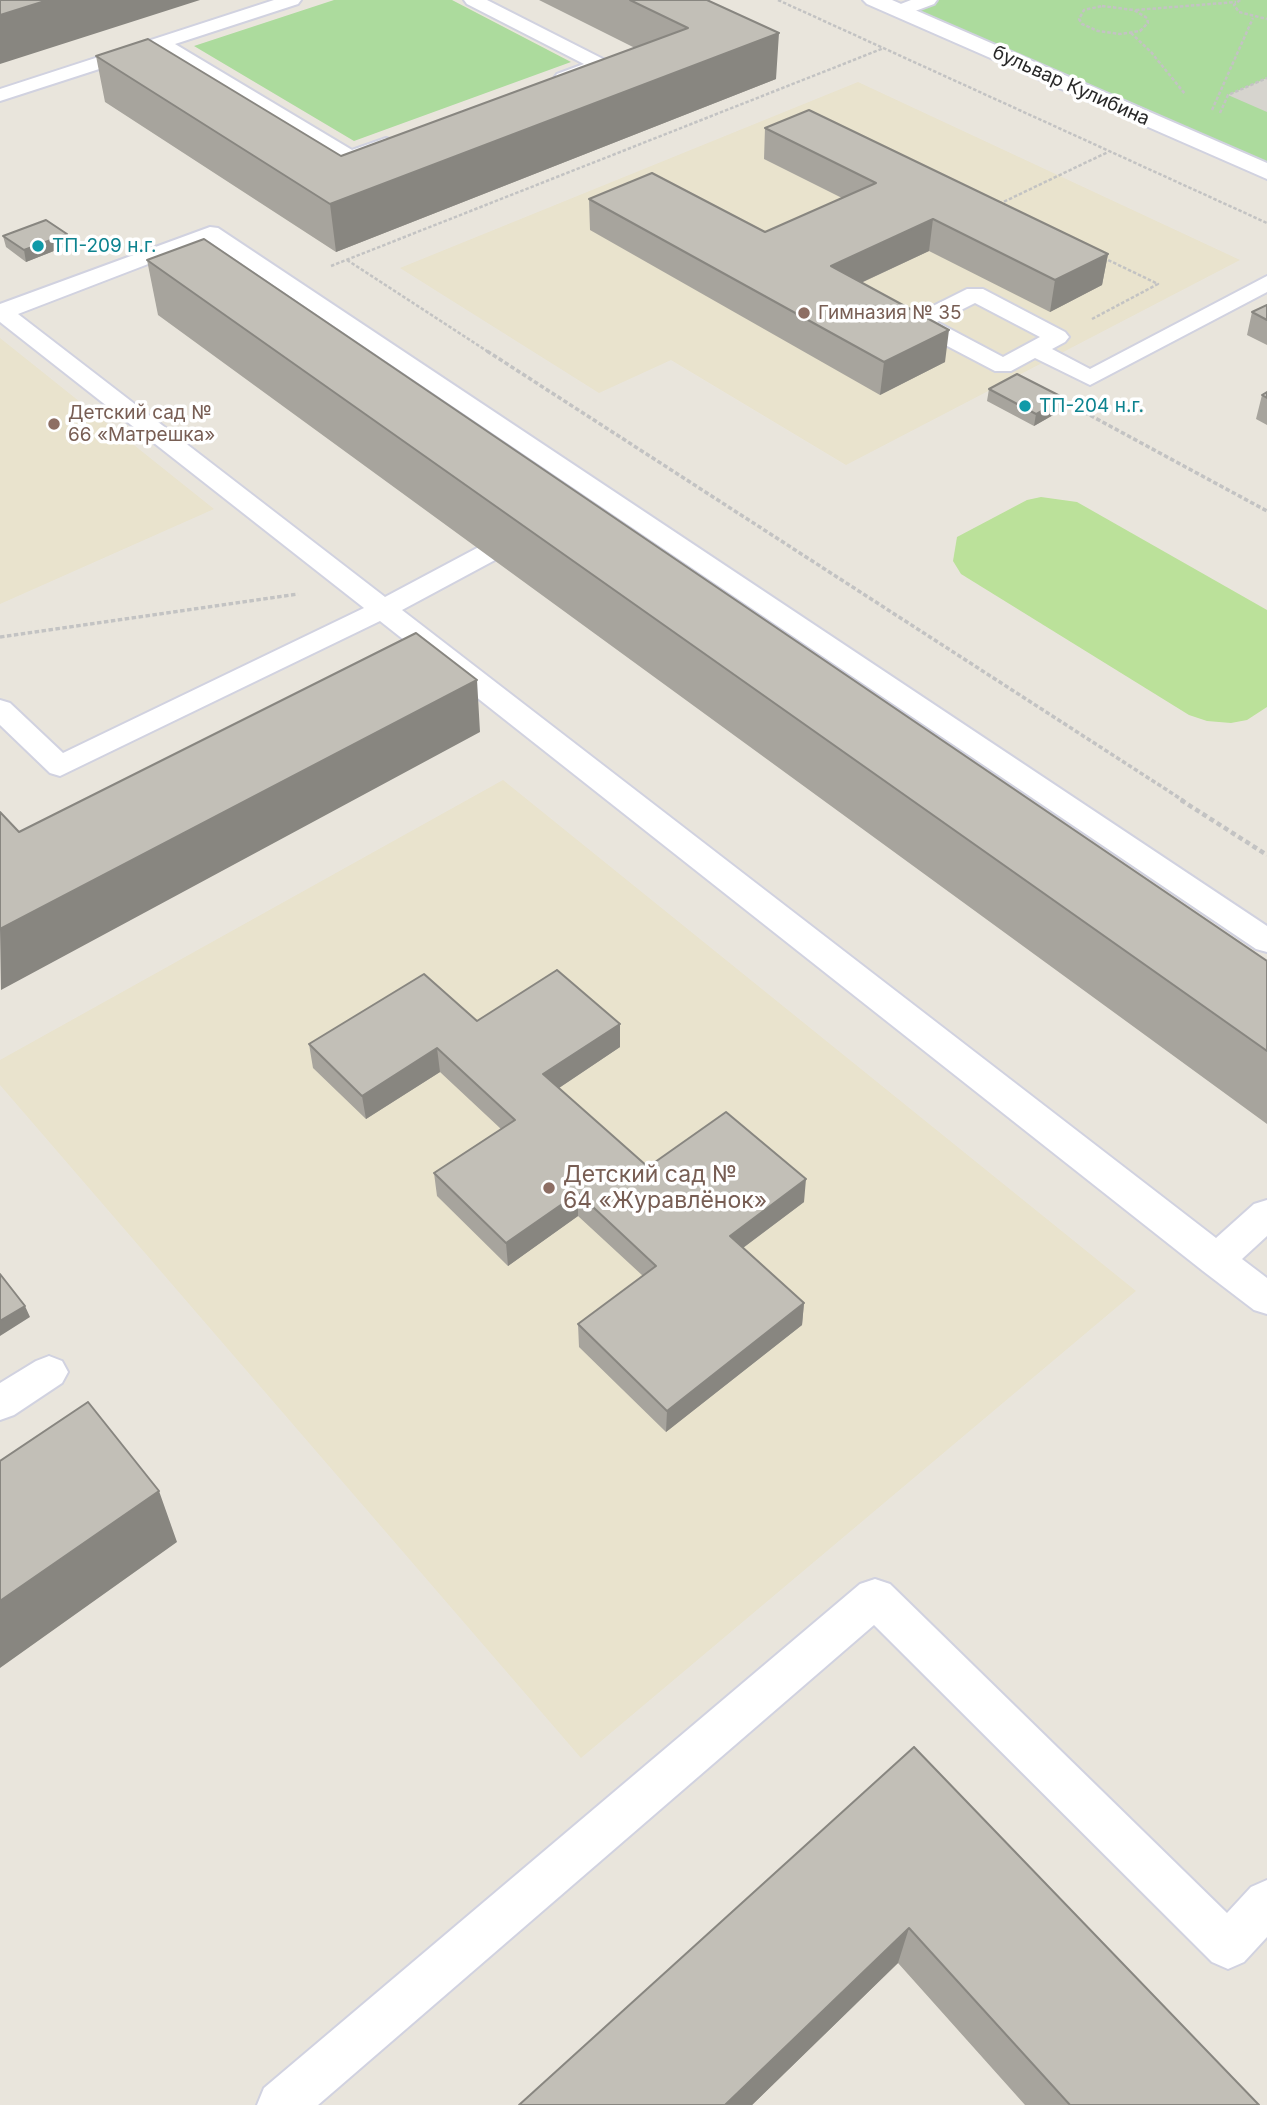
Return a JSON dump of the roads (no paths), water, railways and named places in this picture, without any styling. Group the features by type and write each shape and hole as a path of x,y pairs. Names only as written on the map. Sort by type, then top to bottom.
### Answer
{"street":[{"name":"бульвар Кулибина","path":"874,0 1267,172"}],"lane":[{"path":"0,95 292,0"},
{"path":"473,0 600,65 550,83"},
{"path":"899,11 928,0"},
{"path":"160,43 350,158 400,139"},
{"path":"0,312 210,233 287,284 591,502 1267,941"},
{"path":"1035,349 1090,378 1267,283"},
{"path":"975,294 1058,337 1035,349 1003,366 919,322 975,294"},
{"path":"0,312 1267,1299"},
{"path":"0,709 60,766 382,610 486,554"},
{"path":"1216,1259 1267,1214"},
{"path":"0,1403 48,1372"},
{"path":"281,2105 875,1598 1228,1946 1267,1903"}],"place":[{"name":"ТП-209 н.г.","path":"38,246"},
{"name":"Гимназия № 35","path":"804,313"},
{"name":"ТП-204 н.г.","path":"1025,406"},
{"name":"Детский сад № 66 «Матрешка»","path":"54,424"},
{"name":"Детский сад № 64 «Журавлёнок»","path":"549,1188"}]}
